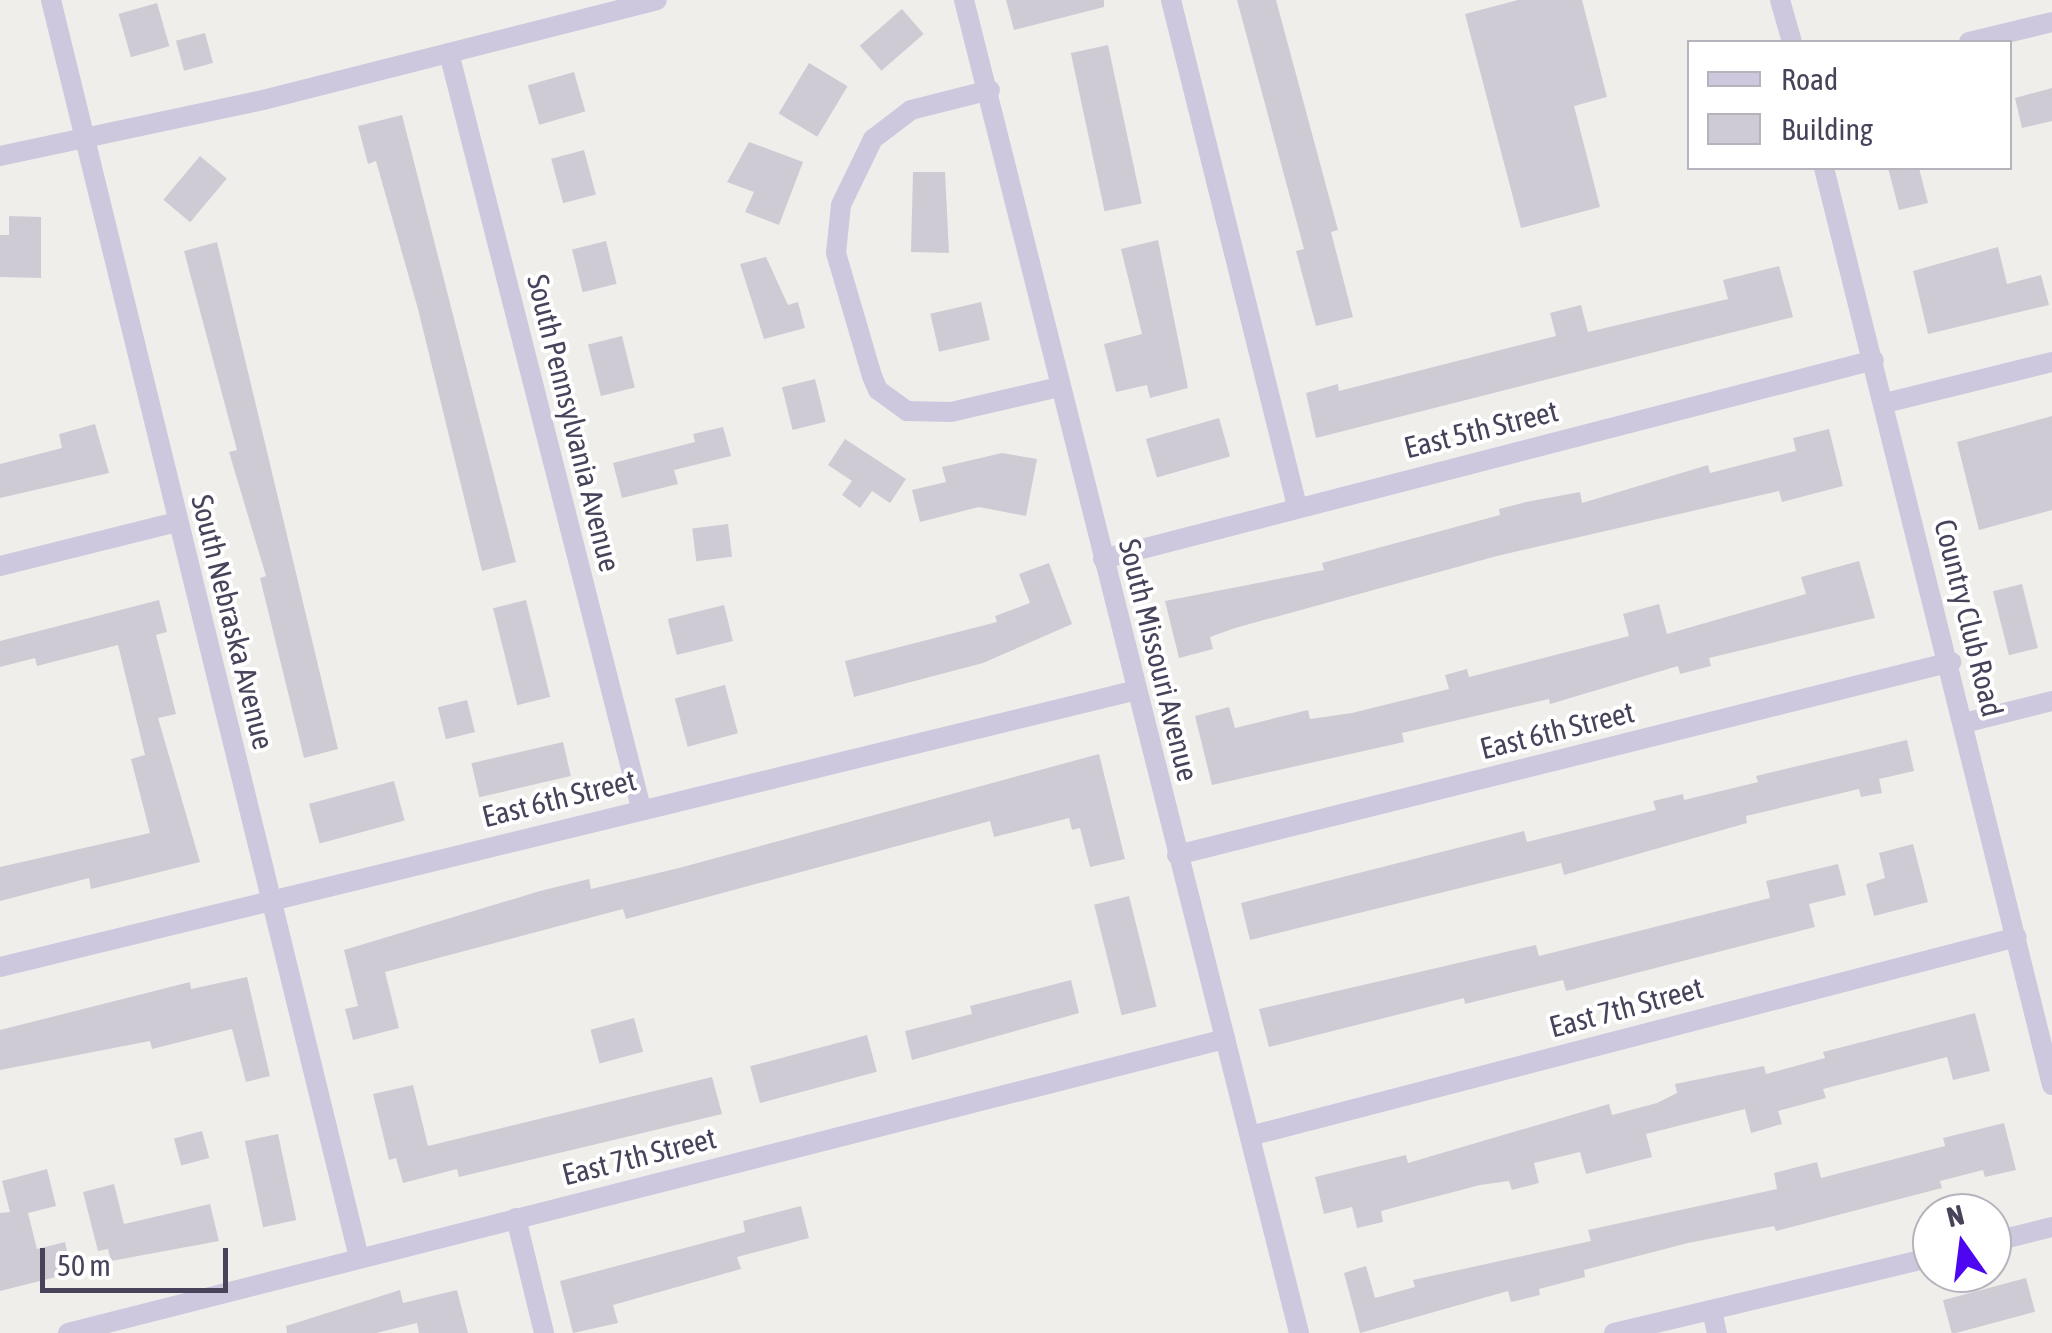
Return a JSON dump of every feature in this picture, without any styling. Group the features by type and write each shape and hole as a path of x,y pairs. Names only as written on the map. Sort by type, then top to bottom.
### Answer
{"street":[{"name":"South Nebraska Avenue","path":"51,0 87,137 176,522 275,900 359,1258"},
{"path":"552,24 558,0"},
{"path":"0,156 657,0"},
{"name":"South Missouri Avenue","path":"964,0 990,90 1133,691 1299,1333"},
{"path":"1172,0 1298,506"},
{"path":"1780,0 1791,40"},
{"path":"1977,40 2052,22"},
{"name":"South Pennsylvania Avenue","path":"449,52 640,808"},
{"path":"990,90 911,110 873,139 840,205 836,253 878,390 907,411 952,412 1059,387"},
{"name":"Country Club Road","path":"1825,170 2048,1050 2052,1085"},
{"name":"East 5th Street","path":"1103,559 1874,360"},
{"path":"1885,403 2052,362"},
{"path":"0,566 176,522"},
{"name":"East 6th Street","path":"1177,856 1951,662"},
{"name":"East 6th Street","path":"0,968 640,808 1133,691"},
{"path":"1964,722 2052,701"},
{"name":"East 7th Street","path":"1250,1136 2018,937"},
{"name":"East 7th Street","path":"68,1333 1225,1040"},
{"path":"516,1218 544,1333"},
{"path":"2012,1237 2052,1227"},
{"path":"1614,1333 1912,1263"},
{"path":"1712,1310 1717,1333"}],"building":[{"path":"1006,0 1104,0 1104,7 1014,30"},
{"path":"1237,0 1276,0 1338,230 1331,232 1353,317 1316,326 1296,251 1304,249"},
{"path":"1518,0 1582,0 1607,97 1574,106 1600,207 1521,228 1465,14"},
{"path":"157,3 169,46 131,57 119,14"},
{"path":"902,9 924,34 881,71 860,46"},
{"path":"205,33 213,63 184,71 176,41"},
{"path":"1108,45 1142,203 1105,211 1071,53"},
{"path":"809,63 848,86 817,137 779,114"},
{"path":"574,72 585,111 539,125 528,85"},
{"path":"2052,88 2052,121 2022,128 2015,98"},
{"path":"402,115 516,562 482,571 418,309 376,161 368,164 358,126"},
{"path":"749,142 803,162 779,225 745,212 754,192 727,182"},
{"path":"584,150 596,194 563,203 551,159"},
{"path":"200,156 227,178 190,222 163,200"},
{"path":"1889,170 1920,170 1928,203 1899,210"},
{"path":"913,172 945,172 949,253 911,252"},
{"path":"9,216 41,217 41,278 0,277 0,235 9,235"},
{"path":"1158,240 1188,388 1150,398 1147,385 1116,392 1104,344 1142,334 1121,249"},
{"path":"606,241 617,284 583,292 572,249"},
{"path":"217,242 338,749 304,758 260,578 266,576 229,452 237,450 184,251"},
{"path":"1998,247 2007,284 2041,275 2049,305 1928,334 1913,271"},
{"path":"766,257 788,305 798,302 805,328 764,339 740,264"},
{"path":"1779,266 1793,317 1316,438 1306,393 1338,384 1339,391 1556,336 1550,313 1581,305 1588,332 1728,299 1723,280"},
{"path":"981,302 990,340 939,352 930,314"},
{"path":"622,336 635,387 601,396 588,344"},
{"path":"815,379 826,422 793,430 782,387"},
{"path":"2052,416 2052,510 1979,530 1957,442"},
{"path":"1219,418 1230,456 1157,477 1146,439"},
{"path":"95,424 109,473 0,498 0,464 62,448 59,434"},
{"path":"723,427 731,456 674,470 678,484 622,498 613,463 695,442 693,434"},
{"path":"1829,429 1843,486 1782,502 1779,491 1497,556 1235,628 1210,637 1213,649 1179,658 1165,601 1324,570 1322,563 1500,515 1499,509 1526,502 1580,492 1582,503 1708,465 1710,473 1796,451 1793,438"},
{"path":"845,439 906,479 890,503 872,491 860,508 842,495 852,481 828,465"},
{"path":"1002,453 1037,459 1026,516 979,507 920,522 912,490 946,482 942,467"},
{"path":"728,524 732,557 696,561 692,528"},
{"path":"1859,561 1875,618 1709,658 1711,666 1680,674 1678,666 1550,704 1549,699 1402,733 1404,742 1212,785 1195,716 1229,707 1235,728 1308,710 1310,719 1352,713 1449,689 1445,675 1467,669 1469,677 1629,636 1623,614 1659,604 1667,634 1806,594 1801,577"},
{"path":"1049,563 1072,624 983,663 854,697 845,661 997,622 995,616 1030,603 1019,574"},
{"path":"2022,584 2038,648 2009,655 1993,591"},
{"path":"159,600 167,632 156,635 176,714 158,718 200,862 91,889 89,878 0,901 0,867 150,833 131,759 145,755 118,645 37,666 35,658 0,667 0,641"},
{"path":"526,600 550,697 517,705 493,608"},
{"path":"724,605 733,641 677,655 668,619"},
{"path":"725,685 738,733 688,747 675,698"},
{"path":"467,700 475,732 446,739 438,707"},
{"path":"1907,740 1914,771 1879,779 1882,793 1861,797 1859,789 1746,816 1747,823 1564,875 1561,863 1250,940 1241,903 1524,831 1527,842 1656,810 1653,801 1683,794 1684,800 1758,782 1756,776"},
{"path":"563,742 571,776 479,797 471,763"},
{"path":"1099,754 1125,859 1090,867 1080,828 1072,830 1069,818 994,837 990,821 626,919 623,909 385,972 399,1028 353,1040 345,1009 358,1006 344,950 540,891 589,879 591,889 679,868"},
{"path":"394,781 405,821 320,843 309,804"},
{"path":"1913,844 1928,902 1874,916 1866,884 1885,878 1879,853"},
{"path":"1838,864 1846,895 1809,904 1815,927 1566,991 1563,980 1465,1004 1464,998 1269,1047 1259,1009 1536,945 1539,956 1770,898 1766,881"},
{"path":"1129,896 1157,1007 1122,1015 1094,905"},
{"path":"247,977 270,1076 246,1082 232,1029 152,1049 150,1041 0,1070 0,1030 190,982 191,989"},
{"path":"1071,980 1079,1013 912,1060 905,1031 972,1014 970,1006"},
{"path":"1975,1013 1990,1071 1953,1080 1947,1057 1823,1089 1826,1098 1778,1111 1782,1124 1751,1133 1745,1109 1646,1134 1652,1157 1586,1174 1580,1152 1534,1163 1539,1183 1512,1190 1509,1181 1480,1185 1381,1211 1383,1222 1357,1228 1352,1207 1324,1214 1315,1177 1406,1155 1408,1163 1609,1104 1612,1115 1657,1103 1677,1093 1675,1084 1764,1066 1766,1074 1825,1058 1823,1052"},
{"path":"634,1018 643,1052 600,1063 591,1030"},
{"path":"867,1035 877,1072 760,1103 750,1066"},
{"path":"712,1077 722,1114 459,1177 457,1169 403,1183 396,1158 389,1160 373,1094 413,1085 428,1146"},
{"path":"2004,1123 2016,1170 1985,1177 1983,1170 1940,1181 1942,1188 1776,1231 1774,1226 1688,1243 1584,1270 1585,1277 1539,1289 1540,1295 1511,1302 1508,1291 1360,1333 1344,1273 1366,1266 1375,1298 1415,1287 1413,1280 1591,1241 1588,1230 1777,1189 1774,1173 1817,1162 1821,1178 1945,1146 1943,1138"},
{"path":"202,1131 209,1158 181,1166 174,1139"},
{"path":"278,1134 296,1220 263,1227 245,1141"},
{"path":"47,1169 56,1206 28,1213 37,1249 65,1242 72,1273 0,1291 0,1213 10,1212 2,1181"},
{"path":"114,1184 124,1224 210,1204 219,1241 111,1261 108,1249 98,1251 83,1192"},
{"path":"801,1206 809,1238 737,1257 741,1269 613,1305 618,1323 573,1333 560,1281 745,1232 743,1221"},
{"path":"2026,1278 2035,1312 1952,1333 1943,1300 1970,1293 2012,1293 2012,1282"},
{"path":"400,1290 403,1303 457,1290 468,1333 419,1333 417,1323 376,1333 287,1333 286,1326"}]}
